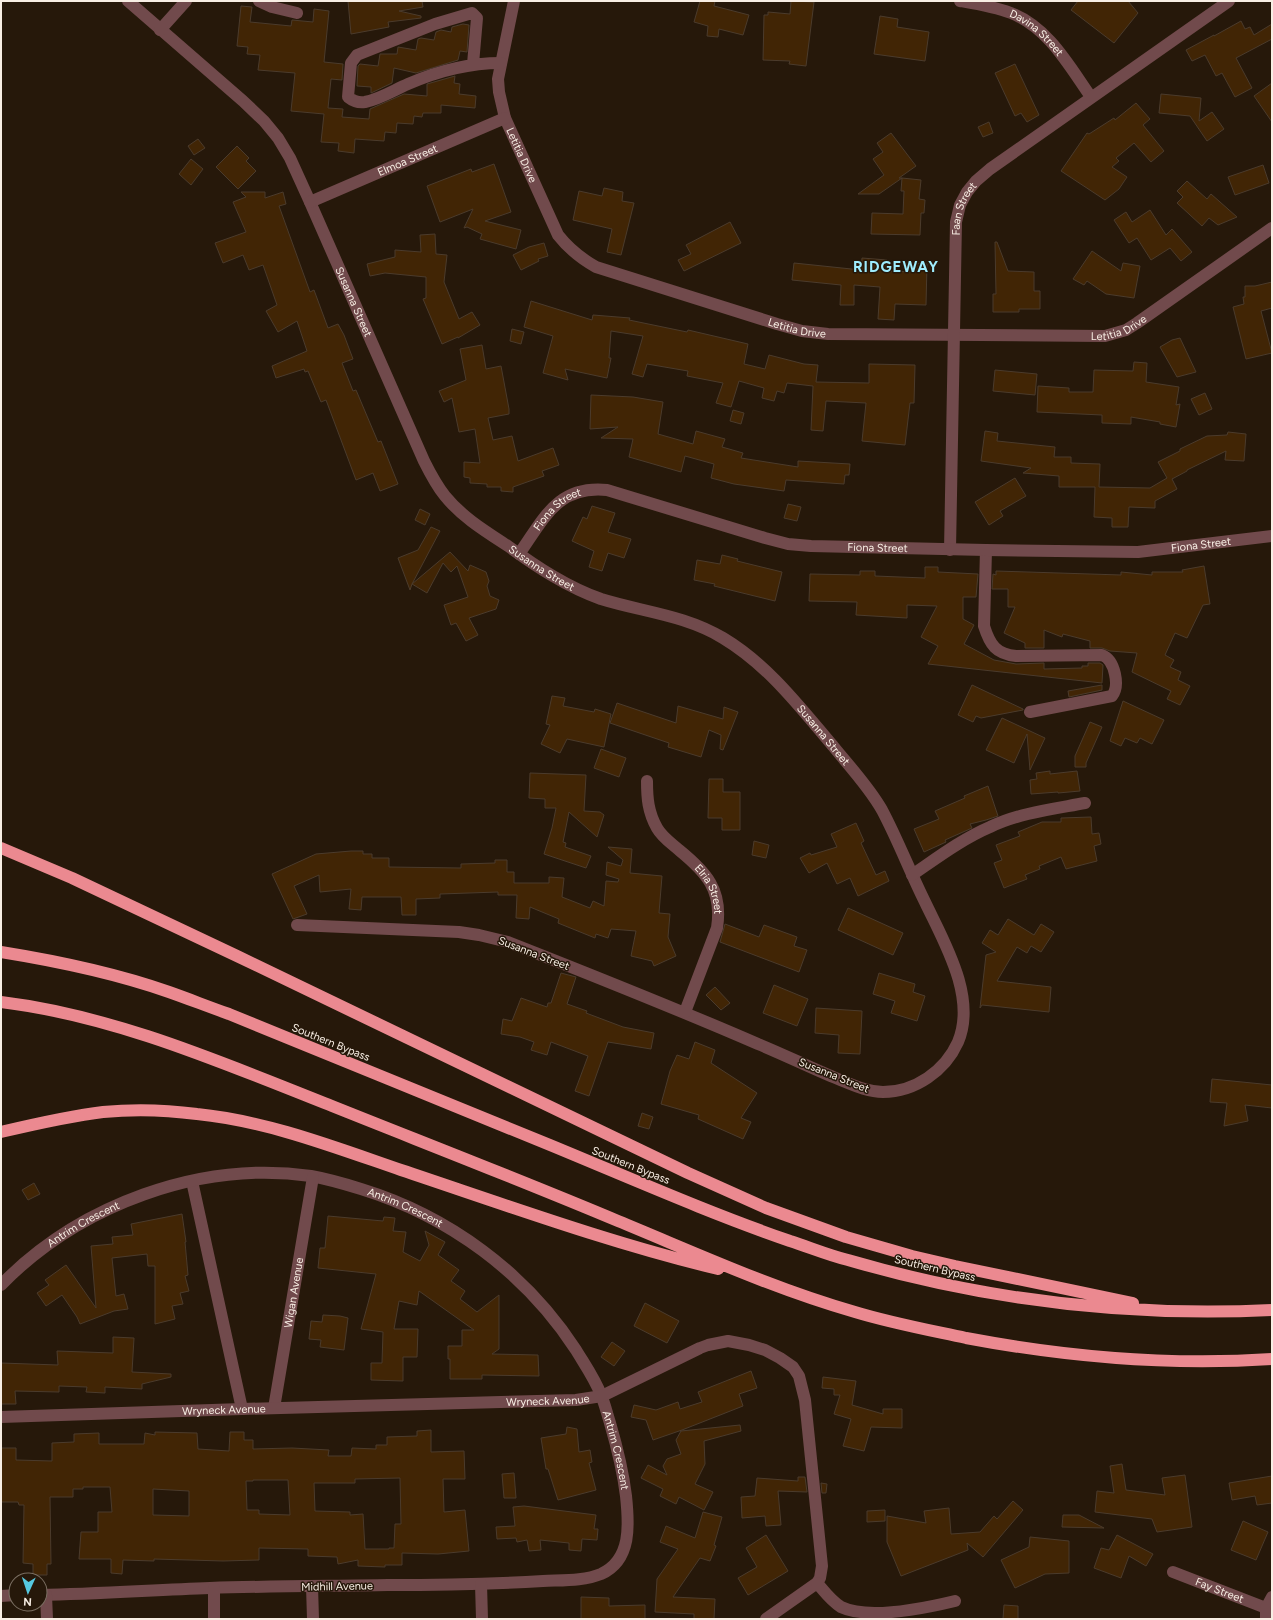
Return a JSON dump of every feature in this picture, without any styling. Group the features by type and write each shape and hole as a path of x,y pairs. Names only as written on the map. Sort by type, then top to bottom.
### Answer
{"highway":[{"path":"1,848 72,878 175,926 688,1173 766,1208 846,1237 912,1256 1174,1311"},
{"name":"Southern Bypass","path":"1,952 40,958 168,991 236,1017 750,1227 846,1260 926,1281 984,1292 1079,1305 1174,1311 1272,1310"},
{"path":"1,1002 72,1016 139,1033 215,1060 480,1164 754,1277 854,1312 919,1329 1002,1345 1083,1356 1158,1361 1238,1361 1272,1359"},
{"path":"1,1132 42,1122 105,1112 175,1112 233,1119 304,1137 632,1246 682,1260 754,1277"}],"street":[{"name":"Susanna Street","path":"128,1 243,101 264,121 278,138 290,158 310,202 424,461 444,495 477,526 555,578 589,594 606,600 674,617 705,629 733,645 763,667 800,708 870,793 891,828 947,949 962,991 962,1028 954,1049 928,1078 898,1091 876,1092 863,1089 685,1012 508,942 491,937 458,932 297,926"},
{"path":"160,30 186,1"},
{"path":"259,1 272,7 297,12"},
{"name":"Letitia Drive","path":"514,1 498,79 499,92 505,118 558,235 569,249 582,260 596,267 777,324 802,331 828,334 1091,337 1116,334 1137,323 1272,228"},
{"name":"Davina Street","path":"960,1 995,8 1025,20 1039,30 1051,42 1092,97"},
{"name":"Faan Street","path":"950,550 956,222 960,206 967,192 976,181 990,169 1229,1"},
{"path":"473,64 477,18 472,13 435,24 357,55 351,63 348,97 356,102 373,100 423,77 451,68 473,64 501,63"},
{"name":"Elmoa Street","path":"310,202 505,118"},
{"name":"Fiona Street","path":"519,554 549,512 558,502 569,495 594,489 607,490 788,544 811,546 950,550 1138,552 1272,536"},
{"path":"986,550 984,626 994,648 1006,655 1016,656 1102,655 1107,657 1114,667 1116,688 1112,696 1030,712"},
{"name":"Elria Street","path":"647,780 647,802 651,815 658,829 666,838 699,866 707,878 716,898 718,918 717,928 685,1012"},
{"path":"912,875 967,838 991,826 1040,811 1085,803"},
{"name":"Antrim Crescent","path":"1,1285 43,1248 73,1228 108,1209 144,1195 192,1181 245,1174 280,1174 313,1177 382,1196 413,1208 456,1232 516,1277 538,1299 567,1337 593,1377 602,1396 624,1478 628,1530 624,1552"},
{"name":"Wigan Avenue","path":"274,1408 313,1177"},
{"path":"192,1181 242,1409"},
{"name":"Wryneck Avenue","path":"1,1417 576,1400 602,1396 700,1348 721,1341 737,1342 764,1350 780,1358 793,1367 799,1376 805,1400 822,1566 820,1578 817,1583"},
{"name":"Midhill Avenue","path":"48,1595 214,1588 481,1584 577,1579 598,1575 615,1564 624,1552"},
{"name":"Fay Street","path":"1173,1572 1266,1614"},
{"path":"766,1619 817,1583 841,1606 853,1612 868,1614 894,1613 921,1609 955,1601"},
{"path":"481,1584 482,1619"},
{"path":"312,1586 313,1619"},
{"path":"214,1588 214,1619"},
{"path":"1266,1614 1272,1597"}],"building":[{"path":"348,1 422,1 423,7 399,11 421,16 421,18 388,22 389,27 351,34"},
{"path":"700,1 715,1 714,6 749,15 743,35 719,29 718,37 707,36 708,26 694,22"},
{"path":"791,1 814,2 806,66 789,64 790,61 763,60 764,15 768,15 768,12 790,14"},
{"path":"1078,1 1128,1 1138,13 1114,43 1071,10"},
{"path":"241,6 252,7 250,22 291,26 292,20 313,22 314,9 329,11 324,62 343,64 342,80 331,79 328,108 343,109 342,117 369,119 370,109 404,94 427,96 427,84 455,76 454,83 460,84 459,94 476,96 475,108 441,105 441,113 423,113 422,117 414,116 413,124 397,123 396,133 385,132 384,141 355,139 354,153 338,151 339,143 321,142 324,114 291,111 295,73 258,70 260,55 247,54 248,47 237,46"},
{"path":"880,16 898,19 897,27 929,32 925,61 874,54"},
{"path":"1241,21 1245,29 1250,27 1254,35 1272,24 1272,39 1236,58 1252,88 1235,97 1222,73 1216,76 1205,55 1192,61 1186,50"},
{"path":"463,24 469,25 467,52 460,51 458,60 416,73 394,68 392,83 371,93 371,87 357,86 358,66 360,64 378,66 380,54 397,54 398,47 416,50 418,39 434,40 436,32 441,30 451,32 452,27"},
{"path":"1015,64 1039,115 1027,122 1021,113 1015,116 995,73"},
{"path":"1272,83 1272,122 1254,96"},
{"path":"1161,94 1201,98 1199,121 1212,112 1224,129 1207,141 1190,116 1159,113"},
{"path":"1136,103 1150,119 1143,125 1164,151 1151,162 1134,143 1116,158 1119,161 1112,167 1127,177 1119,189 1105,200 1061,171 1087,133 1089,134 1114,118 1115,120"},
{"path":"989,122 993,133 983,137 978,127"},
{"path":"891,133 916,166 879,194 858,194 884,175 873,159 883,152 877,143"},
{"path":"198,139 205,148 194,155 188,146"},
{"path":"237,146 249,158 246,161 256,171 238,189 216,167"},
{"path":"191,159 203,169 191,185 179,174"},
{"path":"494,164 511,212 485,221 521,230 516,249 480,239 482,234 467,227 464,228 473,209 440,222 427,186 471,169 472,172"},
{"path":"1263,165 1269,183 1235,195 1228,177"},
{"path":"902,178 921,180 919,199 925,200 924,213 921,213 920,235 871,234 872,213 903,214 904,191 901,191"},
{"path":"1187,181 1207,199 1211,194 1237,217 1218,225 1209,218 1202,226 1177,203 1183,197 1177,191"},
{"path":"604,188 623,192 622,201 634,203 621,255 607,252 612,229 573,220 579,191 602,196"},
{"path":"241,192 265,192 265,198 283,192 286,204 279,206 310,292 314,290 328,328 338,324 344,335 353,359 342,363 353,391 356,390 378,442 381,441 398,484 380,491 373,473 356,480 326,400 321,402 308,371 305,372 304,369 276,378 272,366 307,351 297,321 278,332 266,311 277,305 263,265 249,270 243,255 223,263 215,243 246,232 233,202 246,197"},
{"path":"1150,210 1166,235 1172,229 1192,252 1181,261 1170,248 1151,260 1137,238 1129,243 1114,220 1126,212 1132,222"},
{"path":"730,222 741,243 684,271 678,260 691,254 686,245"},
{"path":"435,234 436,254 447,255 444,282 459,319 472,312 480,325 458,338 442,344 423,299 426,298 426,277 385,273 370,276 367,264 395,257 395,250 421,252 420,235"},
{"path":"995,242 997,242 1008,271 1034,272 1034,291 1040,291 1040,309 1019,309 1019,312 993,312 993,294 996,294"},
{"path":"544,243 548,256 538,259 539,261 521,270 513,255 529,247"},
{"path":"1092,251 1121,271 1123,263 1140,266 1134,298 1106,294 1087,281 1084,285 1073,279"},
{"path":"862,258 887,260 886,271 913,272 914,263 927,264 926,305 895,304 894,320 878,319 880,287 854,285 854,305 840,305 841,285 792,280 794,263 861,270"},
{"path":"1272,282 1272,308 1261,311 1272,353 1246,359 1233,307 1244,304 1243,297 1245,297 1245,286 1255,286"},
{"path":"531,301 592,320 593,315 630,318 629,320 687,332 688,330 748,344 744,364 765,369 769,355 804,364 818,365 816,382 869,383 869,364 915,365 914,403 910,403 905,445 862,441 866,403 826,401 823,431 811,430 813,386 787,383 784,393 777,391 774,401 762,398 764,388 739,381 731,407 716,403 723,383 687,376 688,371 647,364 643,377 632,374 643,336 611,331 609,358 611,358 607,378 565,369 568,380 543,373 553,336 524,327"},
{"path":"512,329 524,332 521,344 510,341"},
{"path":"1180,338 1196,372 1177,377 1160,347 1172,340"},
{"path":"482,345 486,369 501,366 509,409 509,414 488,418 493,440 512,436 518,461 553,448 559,465 542,471 544,476 513,487 513,492 501,491 501,487 487,487 487,484 470,483 470,478 464,477 464,462 480,463 475,429 459,432 452,398 444,402 439,391 466,380 460,349"},
{"path":"1134,362 1147,363 1146,382 1179,387 1176,405 1180,404 1176,427 1160,424 1160,422 1131,417 1131,424 1102,423 1102,415 1037,412 1038,386 1069,388 1069,392 1093,392 1094,370 1133,371"},
{"path":"995,370 1037,374 1035,395 993,391"},
{"path":"1205,393 1212,409 1199,415 1191,399"},
{"path":"591,395 633,397 663,402 658,434 693,444 696,431 725,439 722,447 743,453 741,458 798,467 798,461 850,464 849,475 845,475 844,484 786,480 784,491 734,484 711,478 714,464 685,456 681,472 629,457 633,439 601,438 618,427 590,429"},
{"path":"733,410 744,413 741,424 730,421"},
{"path":"985,431 998,433 997,441 1055,447 1054,457 1071,457 1071,463 1100,464 1099,487 1150,488 1167,478 1158,462 1180,451 1180,449 1207,436 1227,435 1228,432 1246,434 1244,461 1225,460 1226,451 1187,470 1172,479 1177,489 1155,501 1155,508 1129,507 1128,527 1112,527 1112,518 1094,517 1095,487 1059,487 1059,476 1023,473 1031,468 981,461"},
{"path":"1015,478 1026,496 1000,511 1003,516 989,525 975,502"},
{"path":"788,504 801,507 797,521 784,518"},
{"path":"592,506 615,513 608,532 631,539 624,558 608,553 602,571 589,567 594,551 572,541 583,517 587,519"},
{"path":"420,509 430,514 425,525 415,520"},
{"path":"431,527 440,531 410,590 398,558 418,550"},
{"path":"450,552 468,571 470,565 486,572 489,581 487,586 490,596 499,600 496,609 469,618 478,635 466,641 456,623 451,625 444,605 468,597 457,566 451,572 443,563 427,593 412,584"},
{"path":"722,555 738,559 737,561 782,572 775,601 714,586 715,584 694,580 697,560 720,564"},
{"path":"1204,566 1210,604 1203,605 1187,638 1175,633 1165,655 1174,660 1170,667 1181,672 1178,680 1190,686 1180,705 1167,699 1171,691 1132,672 1137,653 1110,651 1102,648 1090,648 1090,641 1063,634 1062,637 1044,630 1044,648 1025,648 1025,643 1004,633 1015,607 1008,607 1008,589 992,589 993,574 996,575 996,571 1121,575 1121,572 1152,575 1152,572 1183,572 1182,570"},
{"path":"925,567 938,567 938,572 978,574 976,597 963,597 963,619 974,625 964,644 994,660 1016,664 1044,663 1044,669 1082,668 1082,666 1088,666 1088,663 1100,663 1103,665 1102,683 928,664 938,646 921,637 937,606 907,605 907,618 856,615 857,602 809,601 810,574 860,575 860,571 875,571 875,576 925,578"},
{"path":"972,685 1023,710 981,718 976,716 973,722 958,715"},
{"path":"1102,685 1102,690 1069,697 1068,691"},
{"path":"552,696 565,698 563,706 594,712 595,709 611,714 604,747 567,739 560,753 541,744 550,725 546,724"},
{"path":"1123,701 1164,720 1152,744 1140,738 1137,743 1125,738 1121,746 1110,741"},
{"path":"617,703 676,723 678,706 723,719 724,707 738,712 723,750 720,749 721,735 709,730 701,757 668,747 669,743 610,723"},
{"path":"1002,718 1045,738 1030,770 1027,734 1014,763 986,750"},
{"path":"1090,722 1102,727 1086,763 1086,767 1075,767 1075,756"},
{"path":"601,749 626,758 619,777 594,768"},
{"path":"1050,771 1050,774 1077,771 1080,791 1031,794 1030,780 1037,779 1036,773"},
{"path":"530,773 586,775 584,811 600,812 604,815 597,837 569,812 563,842 566,843 565,847 591,856 586,868 544,854 556,808 545,808 545,799 529,798"},
{"path":"709,779 723,779 723,792 740,792 740,830 722,830 722,818 708,818"},
{"path":"988,786 998,816 970,824 972,828 945,840 946,842 924,852 914,829 939,819 935,811"},
{"path":"1091,817 1092,834 1099,833 1101,844 1094,846 1097,861 1066,869 1061,857 1039,866 1040,869 1025,875 1027,879 1004,888 994,863 1002,860 996,845 1020,836 1018,832 1042,822 1061,822 1061,818"},
{"path":"856,823 864,841 861,843 876,875 885,871 889,881 858,896 850,878 837,884 827,863 809,873 800,858 810,853 811,855 837,847 831,834"},
{"path":"754,841 769,845 766,858 752,855"},
{"path":"608,847 632,849 630,873 662,876 659,913 670,914 668,937 676,956 654,966 652,961 631,956 636,931 611,929 608,938 596,934 595,938 558,923 559,919 530,907 529,919 516,918 517,895 498,895 498,892 440,894 440,898 416,899 416,915 402,915 401,897 362,897 361,910 349,909 351,889 320,892 319,875 294,886 307,914 293,919 272,874 316,854 351,851 363,851 363,854 372,854 372,858 389,858 389,867 461,868 461,864 495,863 495,860 507,860 507,872 514,872 514,883 549,883 549,877 564,878 562,897 590,908 593,901 604,906 606,881 618,882 619,879 606,875 607,862 621,866 623,860"},
{"path":"848,908 903,933 893,955 838,930"},
{"path":"1008,919 1034,935 1041,924 1054,932 1041,952 1031,946 1027,953 1017,947 997,981 1051,987 1049,1012 982,1005 980,1008 986,955 996,952 982,943 990,930 998,935"},
{"path":"725,924 759,937 764,925 797,937 794,946 807,950 799,972 720,942"},
{"path":"561,973 576,977 567,1004 623,1027 654,1033 651,1049 608,1042 589,1096 575,1091 588,1056 551,1042 547,1055 531,1050 534,1042 520,1037 501,1034 503,1019 512,1021 521,998 547,1007 548,1003 551,1003"},
{"path":"879,973 915,984 913,992 925,996 917,1021 891,1013 895,1001 873,994"},
{"path":"774,985 808,999 797,1026 763,1013"},
{"path":"715,987 730,1003 721,1010 706,995"},
{"path":"816,1008 862,1011 860,1054 838,1053 839,1035 815,1033"},
{"path":"695,1042 715,1050 711,1063 757,1093 741,1118 751,1122 743,1139 698,1119 699,1115 661,1104 670,1071 677,1055 689,1059"},
{"path":"1212,1079 1272,1085 1272,1108 1245,1105 1248,1121 1224,1126 1227,1103 1210,1102"},
{"path":"642,1113 653,1117 649,1129 638,1126"},
{"path":"34,1183 40,1194 28,1200 22,1190"},
{"path":"182,1214 186,1242 188,1275 185,1276 189,1291 180,1293 183,1304 172,1306 175,1319 155,1324 155,1266 148,1266 147,1254 112,1258 116,1296 124,1294 128,1309 114,1311 80,1324 62,1295 46,1306 37,1293 49,1285 45,1280 66,1265 96,1308 91,1246 113,1244 112,1237 133,1235 131,1224"},
{"path":"328,1216 383,1221 384,1217 395,1218 393,1231 406,1232 403,1252 420,1261 429,1245 425,1231 445,1242 438,1255 459,1270 451,1281 465,1291 460,1299 477,1312 499,1295 499,1349 492,1354 538,1355 539,1376 482,1375 482,1379 450,1379 450,1359 448,1359 448,1346 462,1346 462,1330 474,1330 419,1291 417,1305 399,1301 394,1329 418,1329 417,1357 403,1357 403,1381 371,1380 371,1363 382,1363 383,1332 361,1329 376,1274 318,1268 320,1248 325,1248"},
{"path":"645,1303 679,1321 667,1343 634,1326"},
{"path":"323,1315 348,1318 344,1350 320,1347 321,1340 309,1339 311,1321 322,1322"},
{"path":"113,1337 134,1338 132,1372 171,1374 171,1377 142,1384 142,1389 105,1387 105,1393 86,1392 87,1387 59,1386 59,1392 15,1391 16,1404 1,1404 1,1363 58,1365 57,1351 113,1353"},
{"path":"612,1342 625,1351 614,1366 601,1357"},
{"path":"751,1371 757,1388 739,1394 743,1406 682,1430 653,1440 646,1420 631,1417 634,1405 656,1410 678,1402 680,1409 702,1402 698,1392"},
{"path":"823,1377 856,1381 852,1405 883,1414 883,1409 902,1409 902,1428 871,1427 864,1451 843,1446 851,1419 834,1414 840,1395 834,1395 834,1389 822,1388"},
{"path":"740,1425 741,1431 704,1441 705,1464 695,1484 713,1492 704,1510 679,1497 676,1504 660,1496 663,1489 641,1478 648,1465 667,1475 663,1466 667,1459 681,1454 676,1440 681,1431"},
{"path":"567,1427 577,1429 579,1452 590,1450 592,1462 589,1463 596,1490 558,1500 548,1469 546,1469 541,1438 566,1434"},
{"path":"431,1430 431,1452 464,1451 465,1479 443,1479 444,1512 465,1510 469,1551 438,1554 402,1553 402,1565 385,1565 385,1567 358,1566 358,1560 338,1564 337,1557 308,1556 308,1549 259,1548 259,1560 123,1560 122,1574 111,1573 111,1559 79,1559 81,1532 98,1532 98,1512 112,1512 110,1487 83,1487 83,1489 73,1489 73,1497 50,1497 51,1564 47,1564 47,1572 33,1572 33,1564 23,1563 24,1505 19,1505 18,1502 1,1502 1,1448 16,1448 16,1460 52,1461 52,1443 74,1442 74,1434 99,1433 99,1444 144,1444 145,1433 155,1435 155,1432 197,1433 198,1449 229,1451 230,1432 244,1432 244,1440 253,1440 253,1449 292,1448 329,1450 328,1456 351,1456 352,1448 376,1449 376,1445 387,1445 387,1437 417,1436 417,1431","holes":["400,1478 401,1524 395,1524 394,1548 365,1549 363,1514 350,1515 350,1512 315,1511 314,1483 355,1483 355,1479","288,1480 290,1515 259,1514 259,1510 247,1510 246,1481","153,1489 189,1491 189,1516 153,1515"]},
{"path":"1122,1464 1126,1490 1165,1495 1162,1478 1185,1475 1192,1527 1157,1532 1152,1519 1095,1512 1097,1491 1114,1493 1110,1466"},
{"path":"514,1473 516,1498 504,1498 502,1474"},
{"path":"1272,1476 1272,1503 1257,1505 1255,1496 1232,1500 1229,1483"},
{"path":"798,1477 805,1477 807,1492 778,1491 781,1525 766,1526 765,1516 742,1518 741,1497 755,1496 757,1478 798,1481"},
{"path":"821,1483 827,1484 826,1493 822,1493"},
{"path":"1013,1501 1023,1510 983,1557 967,1543 968,1550 901,1576 887,1542 887,1516 926,1523 924,1511 949,1508 951,1534 980,1532 994,1516 997,1519"},
{"path":"524,1506 596,1515 594,1529 598,1529 597,1540 582,1539 581,1551 569,1550 569,1543 540,1540 541,1550 529,1551 527,1540 517,1542 516,1538 497,1539 496,1527 515,1526 513,1507"},
{"path":"885,1510 885,1521 867,1522 867,1511"},
{"path":"703,1512 722,1517 714,1545 716,1546 710,1561 700,1558 673,1597 715,1599 714,1619 694,1619 694,1614 655,1612 657,1579 678,1549 660,1542 666,1526 695,1538"},
{"path":"1063,1515 1079,1515 1104,1528 1062,1527"},
{"path":"1243,1521 1268,1532 1256,1560 1231,1550"},
{"path":"766,1535 788,1571 748,1595 738,1578 757,1567 746,1548"},
{"path":"1117,1535 1153,1554 1146,1566 1129,1556 1121,1578 1094,1568 1101,1548 1109,1550"},
{"path":"1030,1537 1069,1541 1069,1573 1045,1574 1015,1588 1001,1560 1029,1547"},
{"path":"581,1597 609,1598 609,1606 645,1605 645,1619 581,1619"},
{"path":"1004,1605 1018,1606 1018,1619 1003,1619"}],"district":[{"name":"RIDGEWAY","path":"896,267"}]}
